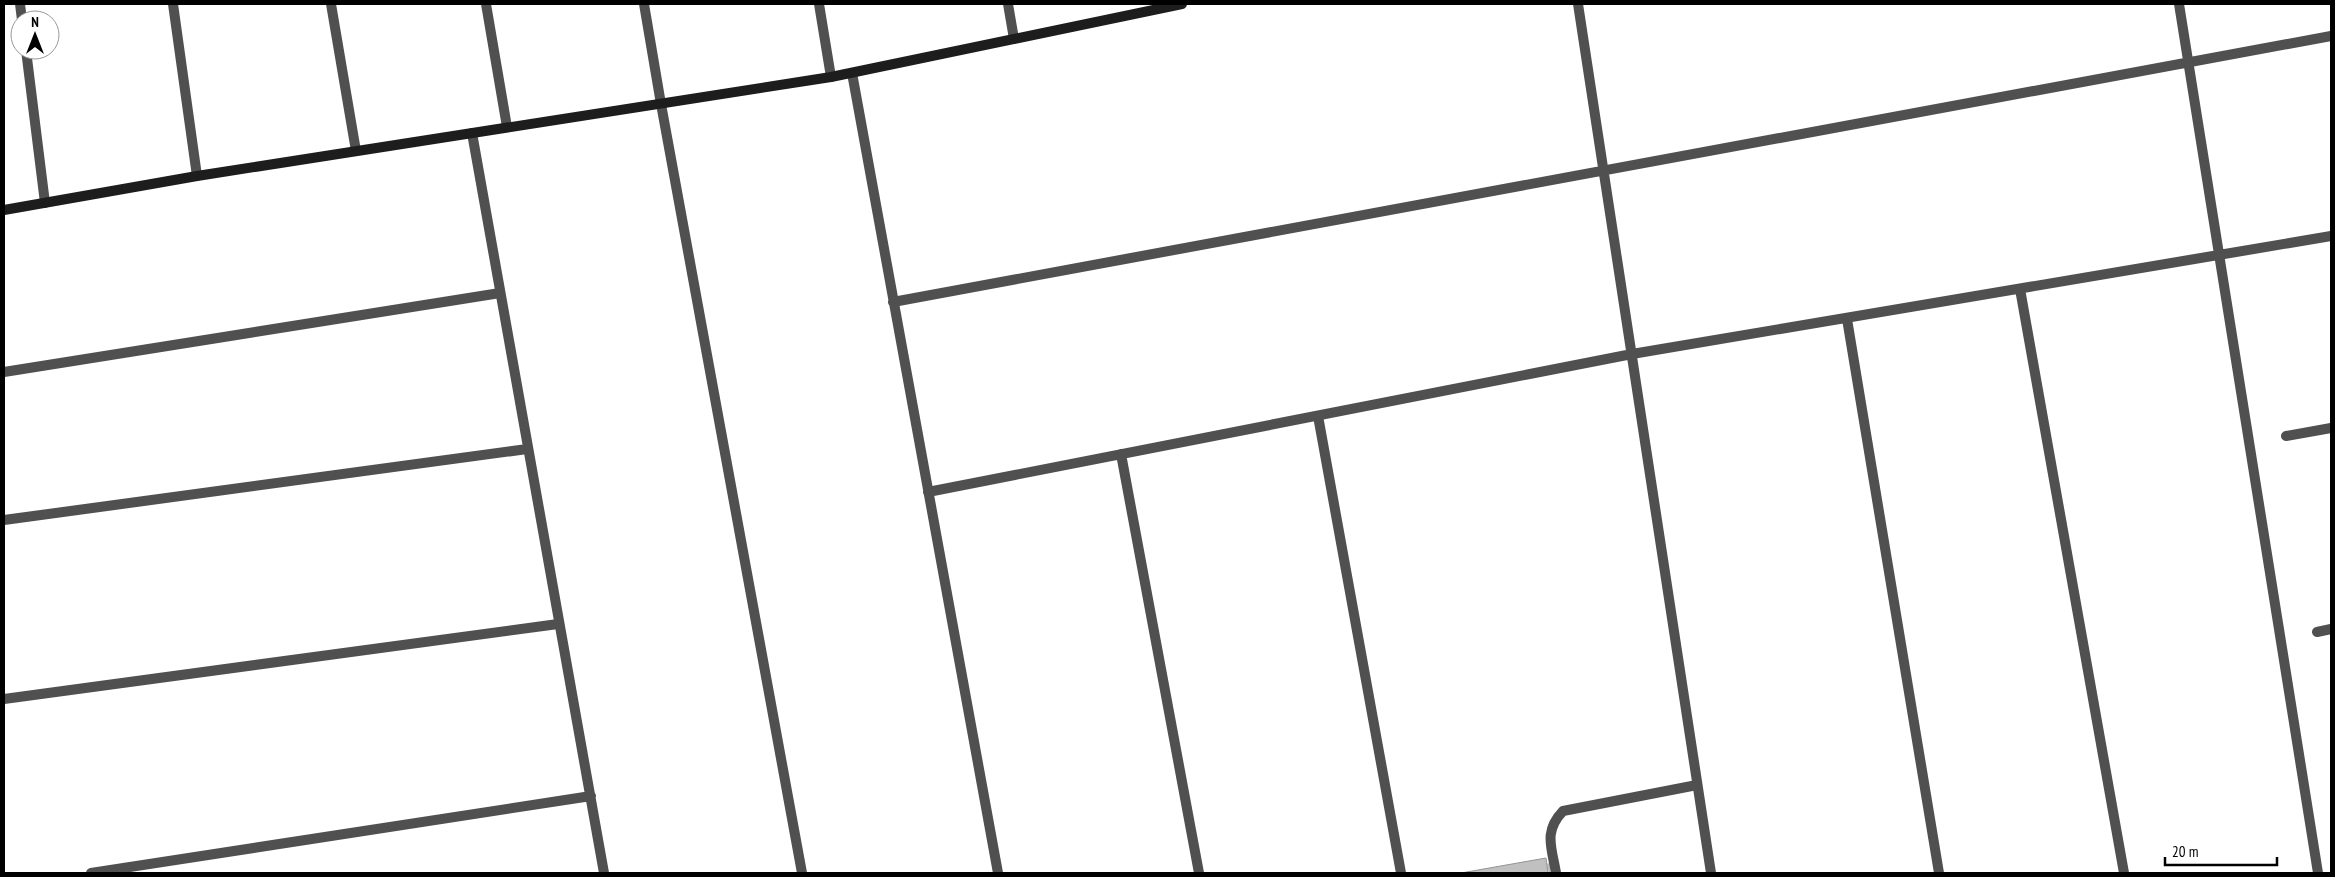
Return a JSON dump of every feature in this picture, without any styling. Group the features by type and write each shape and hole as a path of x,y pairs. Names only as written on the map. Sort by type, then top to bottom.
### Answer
{"street":[{"path":"173,4 197,176"},
{"path":"331,4 356,151"},
{"path":"486,4 507,127"},
{"path":"644,4 802,873"},
{"path":"819,4 831,77"},
{"path":"1008,4 1014,39"},
{"path":"4,210 197,176 831,77 1182,4"},
{"path":"1578,4 1711,873"},
{"path":"2179,4 2318,873"},
{"path":"893,302 1603,169 2331,36"},
{"path":"27,60 45,203"},
{"path":"852,73 998,873"},
{"path":"472,133 558,624 604,873"},
{"path":"928,492 1632,354 2331,236"},
{"path":"2020,288 2124,873"},
{"path":"4,372 500,294"},
{"path":"1846,319 1939,873"},
{"path":"1318,416 1401,873"},
{"path":"2286,436 2331,428"},
{"path":"4,520 527,448"},
{"path":"1121,454 1199,873"},
{"path":"4,698 558,624"},
{"path":"2317,632 2331,629"},
{"path":"1556,873 1549,836 1552,822 1563,811 1697,785"},
{"path":"91,873 591,796"}],"building":[{"path":"1546,858 1548,873 1461,873"}]}
